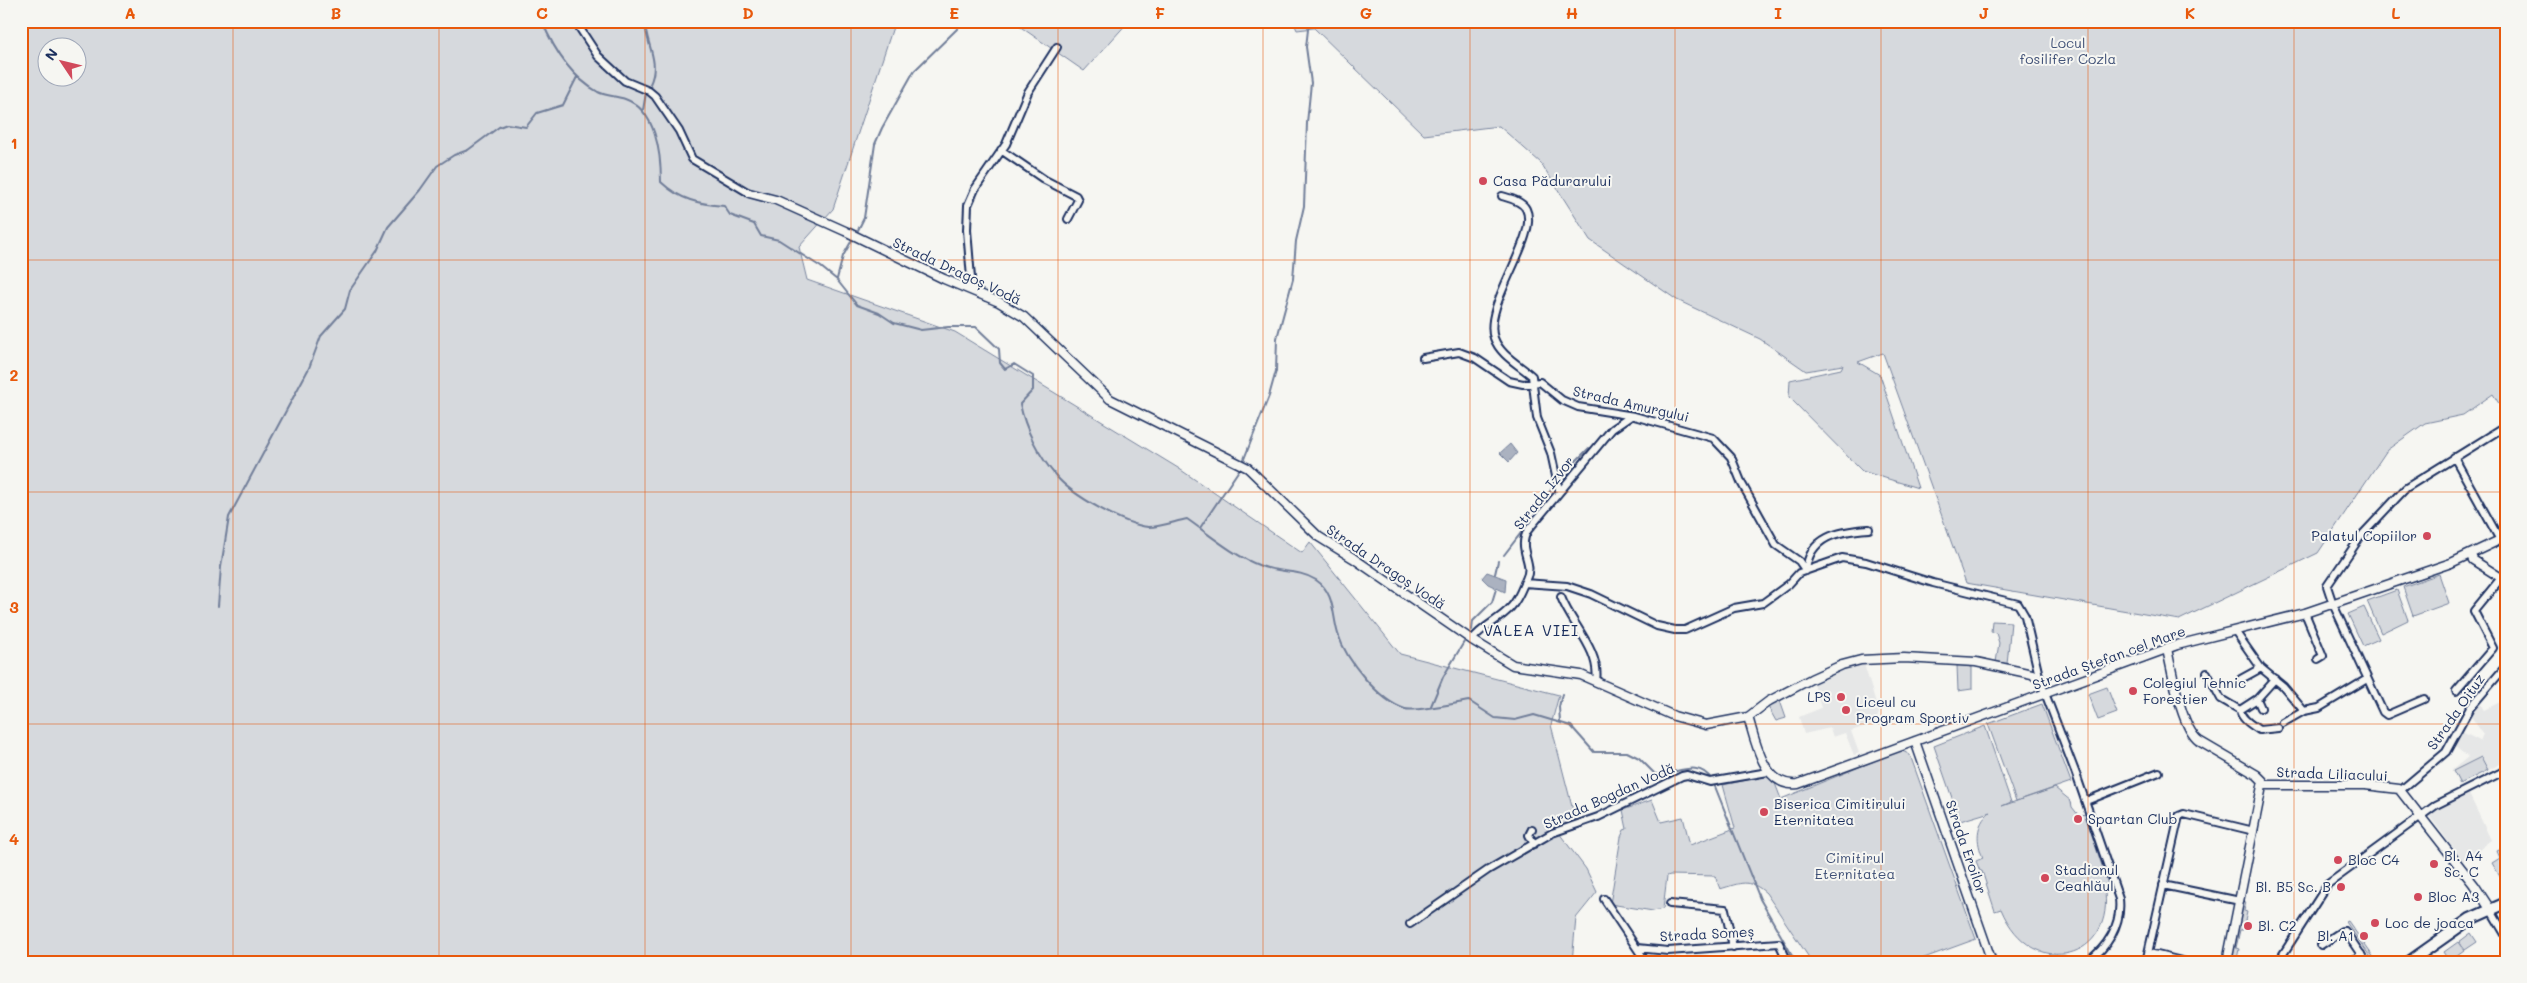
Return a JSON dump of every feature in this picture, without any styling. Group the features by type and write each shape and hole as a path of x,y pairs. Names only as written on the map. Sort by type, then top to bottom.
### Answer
{"main road":[{"path":"2418,962 2491,911 2506,903"},
{"path":"2409,962 2470,919 2491,911 2506,908"}],"street":[{"path":"575,21 598,56 626,81 649,91 655,96 678,131 692,159 749,193"},
{"path":"972,290 967,230 968,205 1001,150 1028,92 1057,47"},
{"path":"1001,150 1044,180 1076,196 1078,200 1068,219"},
{"name":"Strada Dragoș Vodă","path":"749,193 784,204 944,279 999,302 1024,317 1110,399 1248,468 1319,537 1354,558 1472,640 1513,665 1581,676 1674,716 1698,724 1720,724 1748,717 1769,701 1811,679 1842,665 1861,660 1904,658 1976,662 2032,674 2040,680"},
{"path":"1502,196 1523,206 1526,209 1527,218 1520,249 1495,310 1493,334 1501,350 1532,376 1536,418 1551,453 1559,490"},
{"name":"Strada Amurgului","path":"1423,358 1460,352 1474,358 1509,381 1540,382 1562,400 1578,407 1631,416 1696,432 1712,438 1731,457 1742,484 1776,545 1799,560 1806,571"},
{"name":"Strada Izvor","path":"1472,640 1477,633 1511,608 1524,583 1528,574 1522,546 1524,536 1559,490 1612,429 1631,416"},
{"path":"2424,699 2386,715 2367,679 2333,604 2327,584 2361,536 2406,488 2506,426"},
{"path":"2454,457 2503,539"},
{"path":"1806,571 1807,559 1825,537 1849,530 1869,530"},
{"name":"Strada Ștefan cel Mare","path":"1768,772 1780,781 1798,784 2168,649 2333,604 2470,555 2503,539"},
{"path":"2456,691 2494,648 2474,611 2504,580 2473,560 2470,555"},
{"path":"1524,583 1567,586 1591,594 1666,630 1685,630 1734,608 1763,602 1789,584 1799,573 1842,558 1854,559 1933,583 2018,604 2025,616 2040,680 2086,801 2115,886 2120,907 2116,925 2108,944 2087,962"},
{"path":"1561,597 1566,610 1590,650 1597,672 1596,681"},
{"path":"2305,613 2323,656 2318,659"},
{"path":"2235,631 2261,668 2275,679 2304,711"},
{"name":"Strada Liliacului","path":"2168,649 2178,694 2192,735 2199,741 2257,774 2262,779 2264,785 2365,785 2401,790 2475,886 2491,911"},
{"name":"Strada Oituz","path":"2401,790 2446,752 2470,708 2506,666"},
{"path":"2241,678 2261,668"},
{"path":"2207,673 2221,699 2240,710 2242,716 2257,729 2281,725 2304,711 2319,708 2367,679"},
{"path":"2240,710 2257,699 2275,679"},
{"path":"2257,699 2262,708"},
{"path":"1748,717 1768,772"},
{"name":"Strada Eroilor","path":"1915,741 1992,962"},
{"path":"2278,962 2328,884 2436,805 2506,770"},
{"name":"Strada Bogdan Vodă","path":"1410,924 1441,905 1462,888 1552,833 1605,814 1682,776 1687,775 1710,782 1768,772"},
{"path":"2086,801 2159,772"},
{"path":"2227,962 2264,785"},
{"path":"2146,962 2177,819 2181,814 2254,831"},
{"path":"1532,829 1528,835 1534,844"},
{"path":"2163,884 2240,901"},
{"path":"1604,899 1646,962"},
{"path":"1670,904 1725,909 1733,947"},
{"path":"2491,911 2506,936"},
{"path":"2321,945 2342,931 2345,931 2366,962"},
{"name":"Strada Someș","path":"1637,948 1668,951 1779,943 1788,962"},
{"path":"2149,953 2186,962"},
{"path":"2350,962 2361,954"}],"shaded area":[{"path":"1510,444 1517,453 1509,462 1500,453"},
{"path":"1487,572 1506,579 1505,592 1488,584 1482,578"},
{"name":"Liceul cu Program Sportiv","path":"1864,664 1879,713 1875,723 1851,731 1859,753 1854,755 1845,733 1833,737 1830,728 1804,734 1799,717 1821,708 1814,684 1816,679"},
{"path":"2506,699 2506,761 2459,785 2452,770 2468,757 2454,746 2462,732 2480,741 2483,734 2470,715 2479,702 2484,710"},
{"path":"2468,792 2491,840 2463,861 2428,814 2437,806"}],"green space":[{"path":"21,21 895,21 833,209 799,247 807,280 955,332 1178,468 1302,553 1310,542 1400,654 1559,695 1551,725 1577,826 1559,833 1586,869 1597,892 1576,918 1572,962 21,962"},
{"path":"1012,21 1129,21 1084,71"},
{"name":"Locul fosilifer Cozla","path":"1293,21 2506,21 2506,415 2493,394 2463,415 2425,423 2387,450 2318,553 2179,620 1966,583 1883,353 1858,362 1880,375 1918,488 1862,471 1789,397 1790,380 1841,369 1843,365 1806,371 1760,339 1677,300 1590,240 1541,163 1499,126 1424,135 1314,28 1297,30"},
{"path":"2439,574 2449,603 2413,616 2403,587"},
{"path":"2397,590 2408,620 2381,633 2367,601"},
{"path":"2364,607 2379,639 2363,646 2348,614"},
{"path":"1992,621 2011,622 2007,664 1996,662 1999,643 1996,633 1991,632"},
{"path":"1957,665 1972,667 1972,689 1958,691"},
{"path":"2107,687 2117,713 2098,720 2088,694"},
{"path":"1779,698 1786,718 1776,721 1767,705"},
{"path":"2042,704 2071,782 2016,801 1988,724"},
{"name":"Stadionul Ceahlăul","path":"1985,726 2011,802 2002,806 2055,788 2071,801 2072,807 2079,816 2085,814 2108,884 2104,886 2105,911 2098,931 2086,945 2069,953 2051,954 2032,947 2015,932 2001,909 1995,911 1982,871 1980,871 1976,861 1983,858 1978,839 1979,828 1990,812 1960,821 1934,746"},
{"name":"Cimitirul Eternitatea","path":"1901,750 1910,755 1976,939 1913,962 1812,962 1766,893 1755,885 1744,883 1720,889 1715,876 1670,875 1667,876 1663,909 1653,911 1610,904 1621,837 1624,830 1627,829 1623,810 1652,800 1661,822 1683,817 1690,845 1735,828 1723,785 1766,776 1773,778 1781,799"},
{"path":"2481,757 2488,770 2460,784 2453,771"},
{"path":"2506,847 2506,887 2492,863 2500,858 2497,851"},
{"path":"2242,902 2246,902 2244,911 2247,912 2236,948 2239,949 2237,959 2230,958"},
{"path":"2348,921 2377,962 2374,962 2346,922"},
{"path":"2471,933 2477,942 2465,950 2459,942"},
{"path":"2458,942 2464,951 2450,961 2444,952"}],"waterway":[{"path":"542,21 564,62 580,79 598,92 625,99 644,113 650,122 658,146 661,182 668,188 690,200 724,206 730,215 754,224 761,236 779,240 821,267 837,280 857,305 879,313 894,323 921,330 948,327 976,327 999,349 1000,363 1005,369 1014,364 1033,376 1033,390 1020,404 1022,413 1038,451 1064,484 1099,508 1126,521 1154,527 1187,519 1223,545 1251,562 1268,568 1303,574 1316,580 1327,591 1330,598 1338,634 1348,656 1374,689 1395,705 1410,710 1469,701 1495,718 1515,720 1534,715 1571,726 1594,752 1627,752 1639,758 1655,774 1693,769 1706,773 1712,780"},
{"path":"645,21 654,68 650,84"},
{"path":"857,232 864,218 875,144 882,128 914,71 958,28 962,21"},
{"path":"1244,459 1269,396 1276,371 1277,338 1293,279 1296,241 1304,206 1307,123 1311,83 1306,47 1309,21"},
{"path":"218,606 221,567 229,517 309,368 321,336 345,309 350,290 377,251 388,227 420,190 437,166 454,155 468,150 499,127 507,124 526,127 537,113 563,105 577,77"},
{"path":"643,110 646,93"},
{"path":"837,279 843,256 852,240"},
{"path":"1559,478 1589,448"},
{"path":"1200,528 1241,467"},
{"path":"1504,555 1537,512 1554,485"},
{"path":"1495,574 1498,561"},
{"path":"1472,630 1473,621 1492,602 1496,589"},
{"path":"1431,706 1443,677 1464,642"},
{"path":"1560,722 1559,707 1562,694"},
{"path":"1714,784 1760,899 1796,962"}],"place":[{"name":"Casa Pădurarului","path":"1483,181"},
{"name":"Palatul Copiilor","path":"2427,536"},
{"name":"Colegiul Tehnic Forestier","path":"2133,691"},
{"name":"LPS","path":"1841,697"},
{"name":"Liceul cu Program Sportiv","path":"1846,710"},
{"name":"Biserica Cimitirului Eternitatea","path":"1764,812"},
{"name":"Spartan Club","path":"2078,819"},
{"name":"Bloc C4","path":"2338,860"},
{"name":"Bl. A4 Sc. C","path":"2434,864"},
{"name":"Stadionul Ceahlăul","path":"2045,878"},
{"name":"Bl. B5 Sc. B","path":"2341,887"},
{"name":"Bloc A3","path":"2418,897"},
{"name":"Loc de joaca","path":"2375,923"},
{"name":"Bl. C2","path":"2248,926"},
{"name":"Bl. A1","path":"2364,936"}],"district":[{"name":"VALEA VIEI","path":"1531,630"}]}
